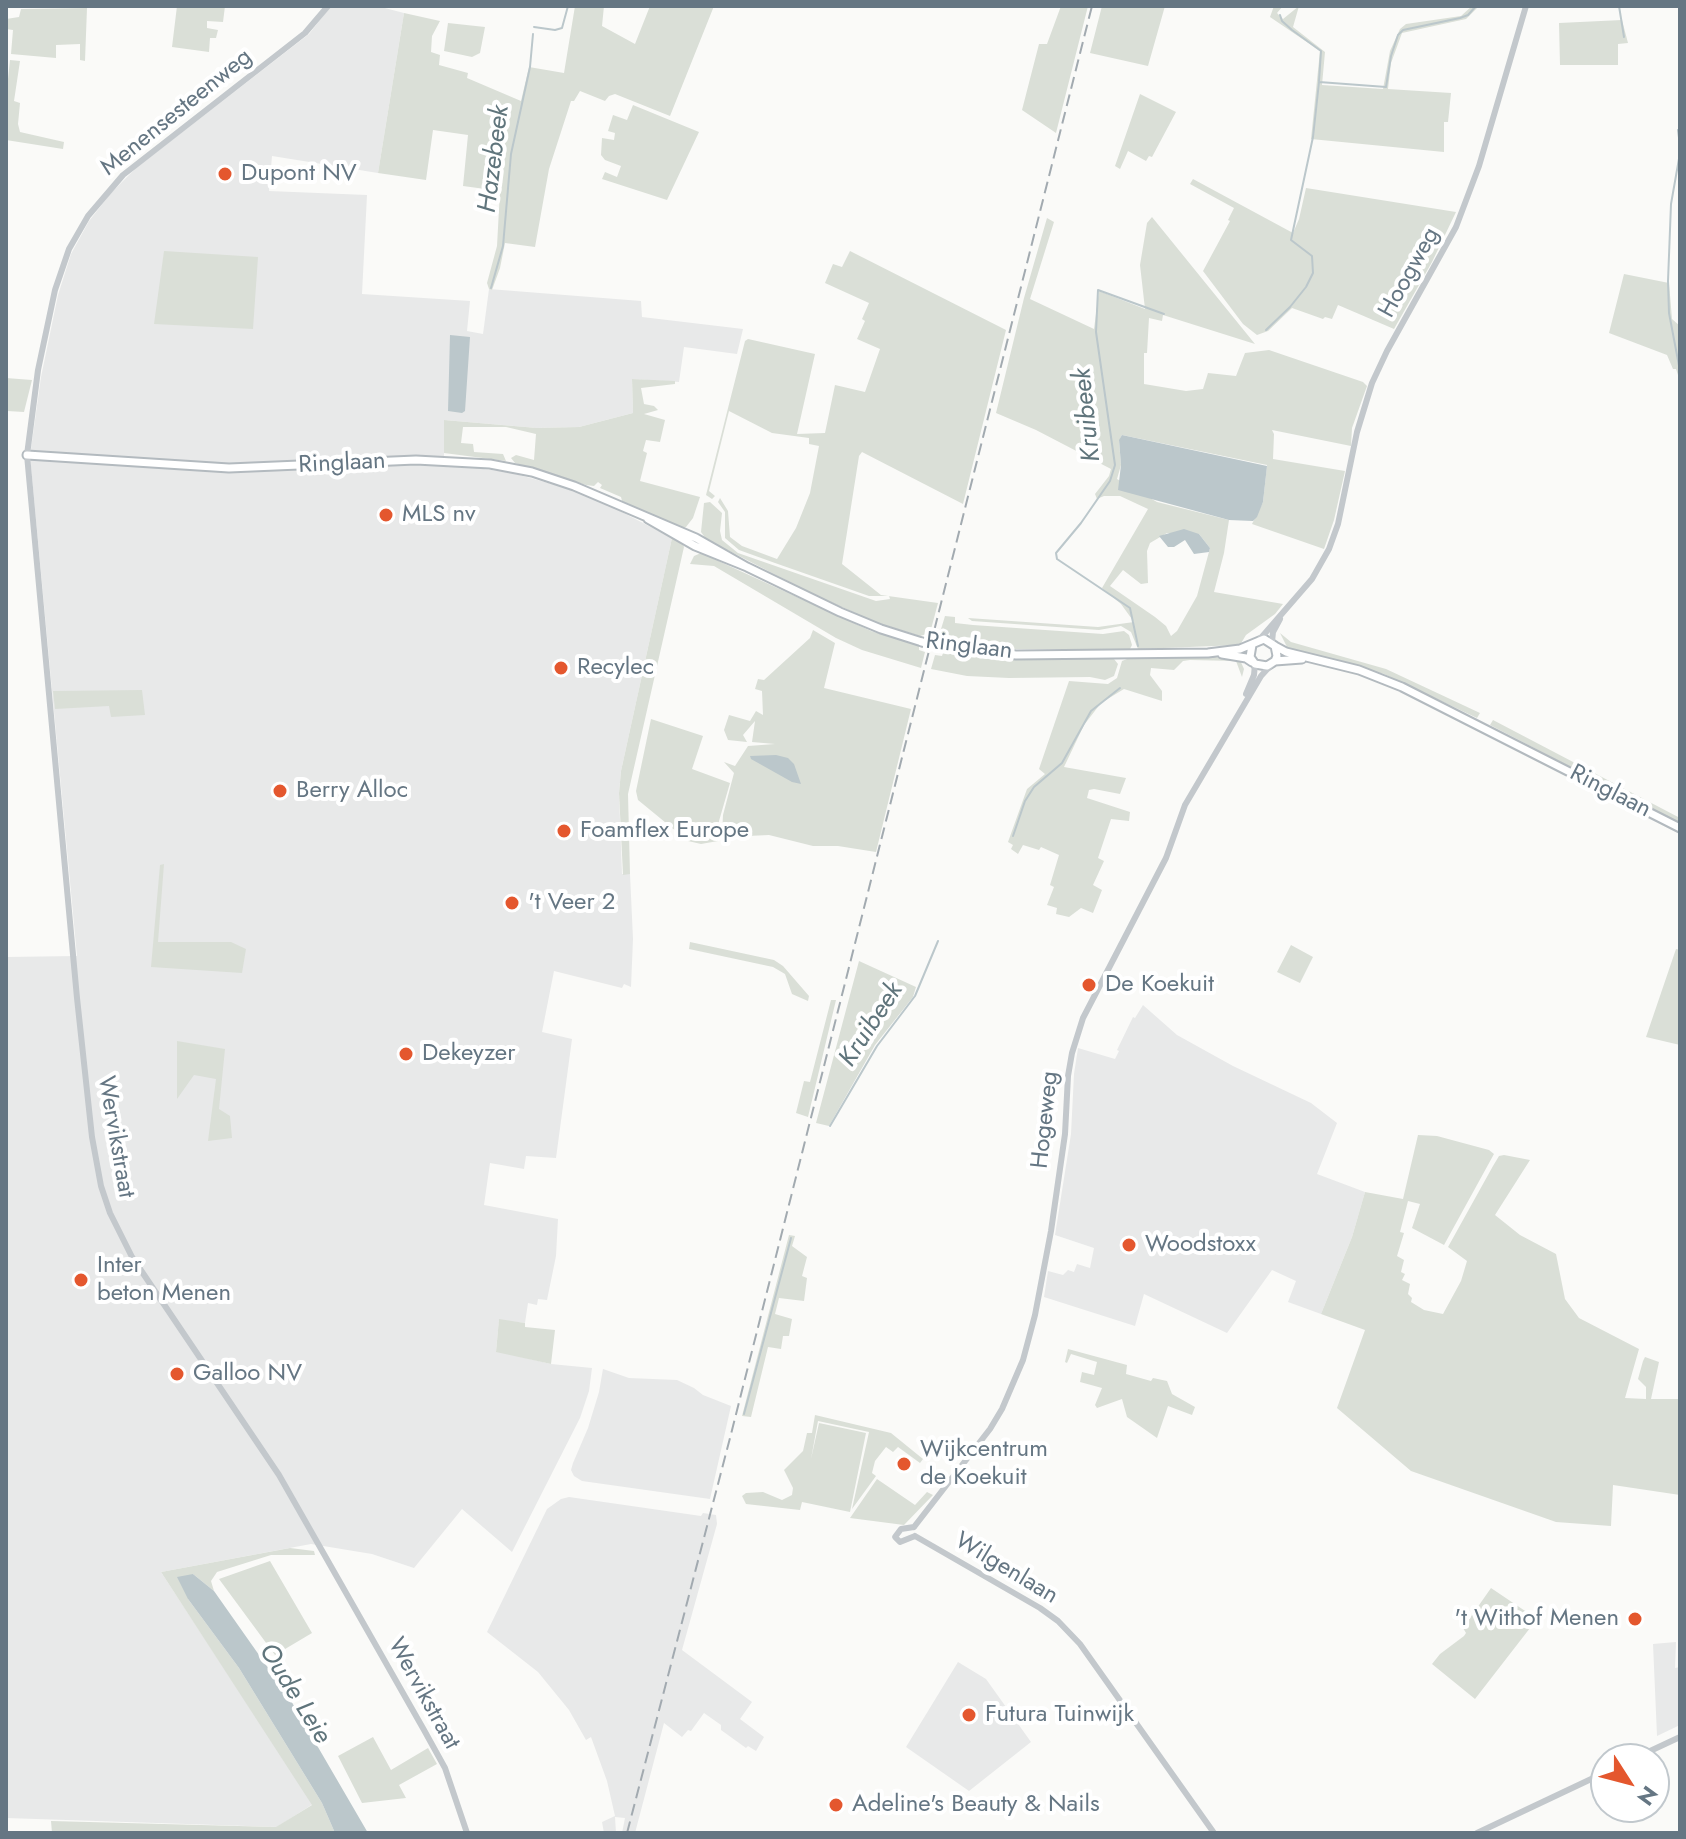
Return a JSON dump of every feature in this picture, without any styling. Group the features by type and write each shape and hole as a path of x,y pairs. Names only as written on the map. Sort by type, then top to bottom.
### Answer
{"main road":[{"name":"Ringlaan","path":"27,451 229,468 416,460 505,466 553,478 696,538 747,567 840,612 881,629 942,647 1016,655 1208,653 1240,657 1263,667 1286,659 1320,660"},
{"name":"Ringlaan","path":"1208,653 1252,645 1260,639 1359,670 1402,687 1680,828"},
{"path":"1273,663 1277,651 1274,644"},
{"path":"1252,645 1250,657 1254,663"}],"street":[{"name":"Menensesteenweg","path":"27,451 38,370 55,290 69,249 88,216 123,175 305,33 328,6"},
{"name":"Hoogweg","path":"1284,612 1312,579 1325,557 1338,524 1357,432 1372,383 1456,227 1479,166 1526,6"},
{"name":"Wervikstraat","path":"27,451 77,998 92,1137 101,1186 110,1213 132,1257 279,1475 424,1730 445,1768 467,1833"},
{"path":"1260,639 1284,612"},
{"path":"1274,644 1273,632 1284,612"},
{"name":"Hogeweg","path":"1235,719 1254,675 1254,663"},
{"name":"Hogeweg","path":"915,1536 900,1542 895,1537 901,1529 914,1527 982,1441 1014,1384 1030,1336 1051,1231 1065,1134 1068,1076 1078,1030 1101,979 1166,858 1185,805 1261,676 1273,663"},
{"path":"914,1527 917,1532 915,1536"},
{"name":"Wilgenlaan","path":"915,1536 1058,1621 1080,1644 1214,1833"},
{"path":"1477,1833 1590,1780"},
{"path":"1487,1833 1514,1817"}],"shaded area":[{"path":"177,6 225,6 223,22 207,21 207,28 218,30 216,38 210,38 209,52 172,47"},
{"path":"331,6 377,6 404,13 378,173 272,156 269,191 367,195 362,294 470,301 467,331 483,334 489,289 641,301 642,317 743,329 737,354 684,347 679,382 632,379 633,413 579,427 537,428 444,420 444,464 508,472 567,488 672,538 621,771 622,874 630,874 633,939 631,987 624,984 622,988 554,971 542,1032 572,1039 556,1158 526,1156 524,1169 490,1163 484,1205 558,1219 556,1256 547,1300 538,1299 537,1305 528,1303 525,1323 499,1320 496,1351 551,1364 592,1368 589,1391 580,1418 512,1552 462,1509 414,1568 372,1554 311,1544 161,1572 313,1804 277,1827 6,1818 6,957 77,956 30,456 41,377 58,295 71,254 89,221 136,168 309,34"},
{"path":"575,6 604,6 602,26 635,44 650,6 714,6 670,116 615,94 605,101 580,91 571,101 549,169 535,247 505,243 492,290 487,283 497,246 500,191 463,186 468,135 433,130 426,180 378,173 404,13 440,21 432,36 431,52 440,55 439,65 468,73 467,78 521,101 529,67 564,73"},
{"path":"1061,6 1088,6 1056,133 1022,110 1039,44 1047,44"},
{"path":"1102,6 1165,6 1148,66 1090,53"},
{"path":"1274,6 1283,6 1277,13 1283,19 1299,6 1293,27 1325,52 1322,85 1383,89 1390,51 1400,29 1406,24 1461,16 1472,6 1479,6 1466,19 1402,33 1391,63 1388,89 1451,93 1448,122 1444,122 1444,152 1311,139 1320,51 1270,17"},
{"path":"87,8 85,61 80,60 80,44 56,45 56,58 11,54 13,30 6,29 6,19 19,17 21,9"},
{"path":"1622,20 1628,43 1618,44 1618,65 1560,65 1559,23"},
{"path":"448,23 485,27 480,53 472,57 444,51"},
{"path":"10,60 20,61 14,101 20,103 20,132 64,142 63,149 6,140"},
{"path":"1140,94 1176,112 1152,157 1149,156 1146,161 1128,151 1120,169 1115,166"},
{"path":"633,105 699,132 667,200 602,179 605,172 617,177 621,166 605,160 601,155 602,138 614,140 615,133 608,131 613,115 627,120"},
{"path":"1193,179 1293,233 1306,188 1456,212 1394,329 1338,305 1332,319 1292,308 1268,331 1257,335 1243,324 1203,271 1234,208 1190,184"},
{"path":"1152,217 1255,344 1163,315 1162,321 1149,318 1144,384 1186,391 1203,389 1208,373 1236,376 1245,353 1269,350 1367,386 1352,428 1351,446 1272,430 1273,459 1345,471 1324,549 1252,524 1263,502 1267,465 1122,435 1117,479 1157,502 1229,520 1214,592 1283,604 1275,614 1246,635 1240,645 1138,649 1131,632 1121,626 1099,630 972,621 968,618 1098,627 1134,622 1121,604 1102,588 1148,509 1120,496 1097,499 1095,494 1111,469 996,413 1047,218 1054,222 1030,299 1094,329 1099,291 1145,309 1140,265 1147,223","holes":["1167,533 1199,534 1210,548 1197,596 1171,636 1166,626 1110,586 1123,570 1141,584 1148,583 1147,551 1150,543"]},
{"path":"164,251 258,257 253,329 154,324"},
{"path":"850,251 1006,330 963,504 862,452 859,456 842,564 881,595 888,596 869,596 775,563 739,550 725,538 725,512 718,502 720,498 728,511 730,537 742,546 777,559 796,528 810,493 819,446 809,444 809,438 772,433 729,411 709,491 715,496 712,499 706,495 748,339 815,354 797,434 825,433 835,385 865,392 880,349 857,339 869,303 825,283 833,264 842,267"},
{"path":"1624,274 1669,283 1672,319 1680,326 1680,381 1667,355 1609,333"},
{"path":"450,335 470,337 465,411 462,413 448,411"},
{"path":"6,378 32,380 24,412 7,411"},
{"path":"632,379 675,381 675,384 641,388 644,404 658,410 644,414 665,420 660,442 646,440 643,451 647,453 640,481 700,497 693,518 686,527 682,528 622,501 621,497 600,488 602,485 598,482 594,486 586,485 515,463 511,458 516,455 534,460 536,434 506,427 463,427 461,443 473,444 474,452 503,454 506,461 444,453 444,420 537,428 579,427 633,413"},
{"path":"1122,435 1267,466 1263,502 1257,517 1253,521 1229,520 1118,490 1121,465 1119,440"},
{"path":"710,502 722,513 722,540 738,553 876,601 890,599 889,596 938,603 930,633 920,636 875,622 706,539 701,532 704,503"},
{"path":"1184,529 1199,534 1210,548 1209,552 1194,554 1185,540 1168,547 1159,536"},
{"path":"672,538 682,542 684,547 628,794 630,874 623,875 619,793 621,771"},
{"path":"701,553 871,631 919,646 919,650 925,652 921,668 862,650 836,638 714,566 690,564 694,556"},
{"path":"945,616 955,617 955,623 973,625 1103,634 1124,631 1132,645 1130,649 1008,649 964,645 938,639"},
{"path":"813,630 835,643 824,688 911,709 876,852 813,846 769,835 726,837 722,833 723,815 734,773 724,762 735,766 748,746 775,744 752,742 755,721 743,735 747,742 728,740 724,730 729,715 750,721 756,711 763,715 762,691 755,689 758,679 764,680 810,638"},
{"path":"1280,633 1291,642 1386,669 1480,713 1477,718 1384,674 1288,649"},
{"path":"943,653 1003,659 1114,659 1118,664 1114,676 1105,680 1090,677 967,676 931,669 935,655 942,656"},
{"path":"1215,657 1240,660 1244,669 1242,677 1236,661 1190,660 1183,661 1174,670 1151,668 1150,675 1162,691 1162,701 1124,689 1101,703 1084,725 1064,767 1126,778 1120,794 1094,789 1089,790 1087,798 1130,812 1129,821 1111,819 1098,858 1104,861 1093,885 1102,890 1093,913 1081,908 1069,917 1056,914 1057,908 1047,905 1054,887 1050,885 1059,855 1041,847 1039,850 1023,845 1018,854 1008,842 1027,789 1045,774 1039,769 1069,681 1108,684 1117,678 1122,661 1127,659"},
{"path":"142,690 145,715 111,717 109,706 55,709 53,691"},
{"path":"651,719 703,736 692,769 730,783 719,821 718,841 701,844 688,841 638,800 636,791"},
{"path":"1493,720 1680,818 1680,824 1490,725"},
{"path":"750,756 788,758 794,764 801,784 792,782"},
{"path":"164,864 158,942 231,942 246,949 242,973 151,967 160,865"},
{"path":"690,942 774,960 809,996 808,1001 792,994 785,974 773,967 689,949"},
{"path":"1291,945 1313,957 1300,983 1277,972"},
{"path":"1676,949 1680,950 1680,1045 1646,1037"},
{"path":"859,961 916,987 913,997 875,1045 829,1126 816,1123"},
{"path":"831,1000 836,1000 808,1117 796,1113 804,1081 810,1082"},
{"path":"1143,1005 1177,1035 1311,1103 1337,1123 1317,1174 1365,1192 1352,1237 1321,1314 1288,1302 1296,1281 1272,1270 1227,1333 1144,1294 1135,1326 1044,1297 1048,1271 1063,1275 1068,1270 1074,1272 1077,1264 1090,1268 1094,1248 1055,1235 1071,1134 1078,1048 1115,1059 1133,1017"},
{"path":"177,1041 225,1049 219,1109 230,1116 232,1138 208,1141 216,1079 194,1075 177,1099"},
{"path":"1418,1135 1437,1136 1494,1154 1444,1245 1412,1228 1420,1204 1408,1201 1397,1256 1404,1260 1402,1280 1410,1284 1408,1294 1411,1302 1424,1310 1443,1314 1461,1281 1467,1261 1448,1247 1493,1166 1499,1156 1504,1155 1530,1160 1495,1215 1520,1235 1556,1254 1565,1299 1579,1318 1639,1349 1625,1398 1646,1399 1646,1387 1638,1379 1643,1361 1645,1357 1659,1362 1651,1399 1680,1399 1680,1495 1613,1485 1611,1526 1556,1522 1411,1471 1337,1408 1365,1330 1321,1314 1352,1237 1365,1192 1403,1199"},
{"path":"789,1235 795,1236 792,1246 807,1257 802,1276 807,1278 804,1301 779,1298 775,1314 792,1319 789,1336 783,1336 781,1349 768,1347 751,1417 742,1416"},
{"path":"499,1319 525,1323 525,1327 555,1330 551,1364 496,1352"},
{"path":"1068,1349 1127,1365 1126,1374 1151,1381 1153,1378 1167,1381 1172,1394 1195,1407 1192,1415 1168,1406 1157,1438 1127,1417 1122,1399 1097,1408 1095,1405 1102,1388 1080,1382 1082,1372 1094,1375 1097,1362 1071,1354 1067,1363"},
{"path":"603,1369 629,1378 677,1380 731,1406 710,1499 582,1481 574,1476 571,1470 588,1428"},
{"path":"815,1415 891,1433 923,1459 920,1463 898,1447 893,1452 886,1447 875,1461 872,1473 876,1476 852,1509 869,1432 818,1421 811,1459 819,1423 866,1433 850,1512 802,1502 800,1510 746,1504 742,1496 746,1493 763,1492 782,1500 792,1495 793,1488 784,1470 803,1451 807,1433 812,1433"},
{"path":"877,1479 915,1505 927,1492 933,1495 904,1525 850,1518"},
{"path":"569,1497 701,1516 703,1513 716,1515 717,1524 682,1650 752,1702 740,1719 764,1737 756,1751 748,1746 746,1748 704,1713 691,1731 688,1730 682,1737 664,1723 635,1833 622,1833 625,1818 615,1817 616,1833 604,1833 602,1822 615,1816 607,1781 591,1737 586,1740 569,1710 538,1672 487,1632 547,1509"},
{"path":"290,1548 314,1551 315,1555 271,1555 217,1572 211,1581 214,1591 193,1574 188,1599 239,1668 322,1803 335,1833 52,1833 51,1821 276,1827 312,1805 161,1572"},
{"path":"270,1561 312,1633 275,1655 219,1579"},
{"path":"193,1574 214,1591 290,1699 368,1833 335,1833 322,1803 239,1668 188,1599 177,1577"},
{"path":"1491,1588 1537,1619 1475,1699 1432,1664 1464,1636 1463,1628"},
{"path":"1676,1642 1675,1668 1680,1667 1680,1725 1657,1736 1653,1644"},
{"name":"Futura Tuinwijk","path":"958,1662 986,1679 1031,1742 969,1791 906,1747"},
{"path":"373,1737 391,1770 428,1748 437,1764 399,1785 406,1798 362,1803 338,1756"}],"waterway":[{"name":"Hazebeek","path":"534,27 562,28 568,6"},
{"name":"Kruibeek","path":"1266,330 1290,307 1313,273 1312,256 1291,240 1313,137 1319,82 1386,87 1391,56 1398,35 1403,30 1460,18 1476,6"},
{"name":"Kruibeek","path":"1619,6 1624,37"},
{"path":"1280,15 1292,30 1321,51 1319,81"},
{"name":"Hazebeek","path":"491,288 503,246 511,154 530,67 533,34"},
{"name":"Kruibeek","path":"1678,130 1680,146"},
{"name":"Kruibeek","path":"1680,153 1671,204 1668,281 1669,313 1680,371"},
{"name":"Kruibeek","path":"1138,646 1130,608 1057,559 1056,553 1110,481 1115,465 1096,332 1098,290 1164,314"},
{"name":"Kruibeek","path":"1013,836 1025,801 1034,787 1062,763 1091,711 1120,688"},
{"name":"Kruibeek","path":"830,1126 877,1046 915,996 938,941"},
{"name":"Kruibeek","path":"744,1414 791,1238"}],"railway":[{"path":"627,1833 1092,6"}],"place":[{"name":"Dupont NV","path":"225,174"},
{"name":"MLS nv","path":"386,515"},
{"name":"Recylec","path":"561,668"},
{"name":"Berry Alloc","path":"280,791"},
{"name":"Foamflex Europe","path":"564,831"},
{"name":"'t Veer 2","path":"512,903"},
{"name":"De Koekuit","path":"1089,985"},
{"name":"Dekeyzer","path":"406,1054"},
{"name":"Woodstoxx","path":"1129,1245"},
{"name":"Inter beton Menen","path":"81,1280"},
{"name":"Galloo NV","path":"177,1374"},
{"name":"Wijkcentrum de Koekuit","path":"904,1464"},
{"name":"'t Withof Menen","path":"1635,1619"},
{"name":"Futura Tuinwijk","path":"969,1715"},
{"name":"Adeline's Beauty & Nails","path":"836,1805"}],"water label":[{"name":"Oude Leie","path":"294,1694"}]}
